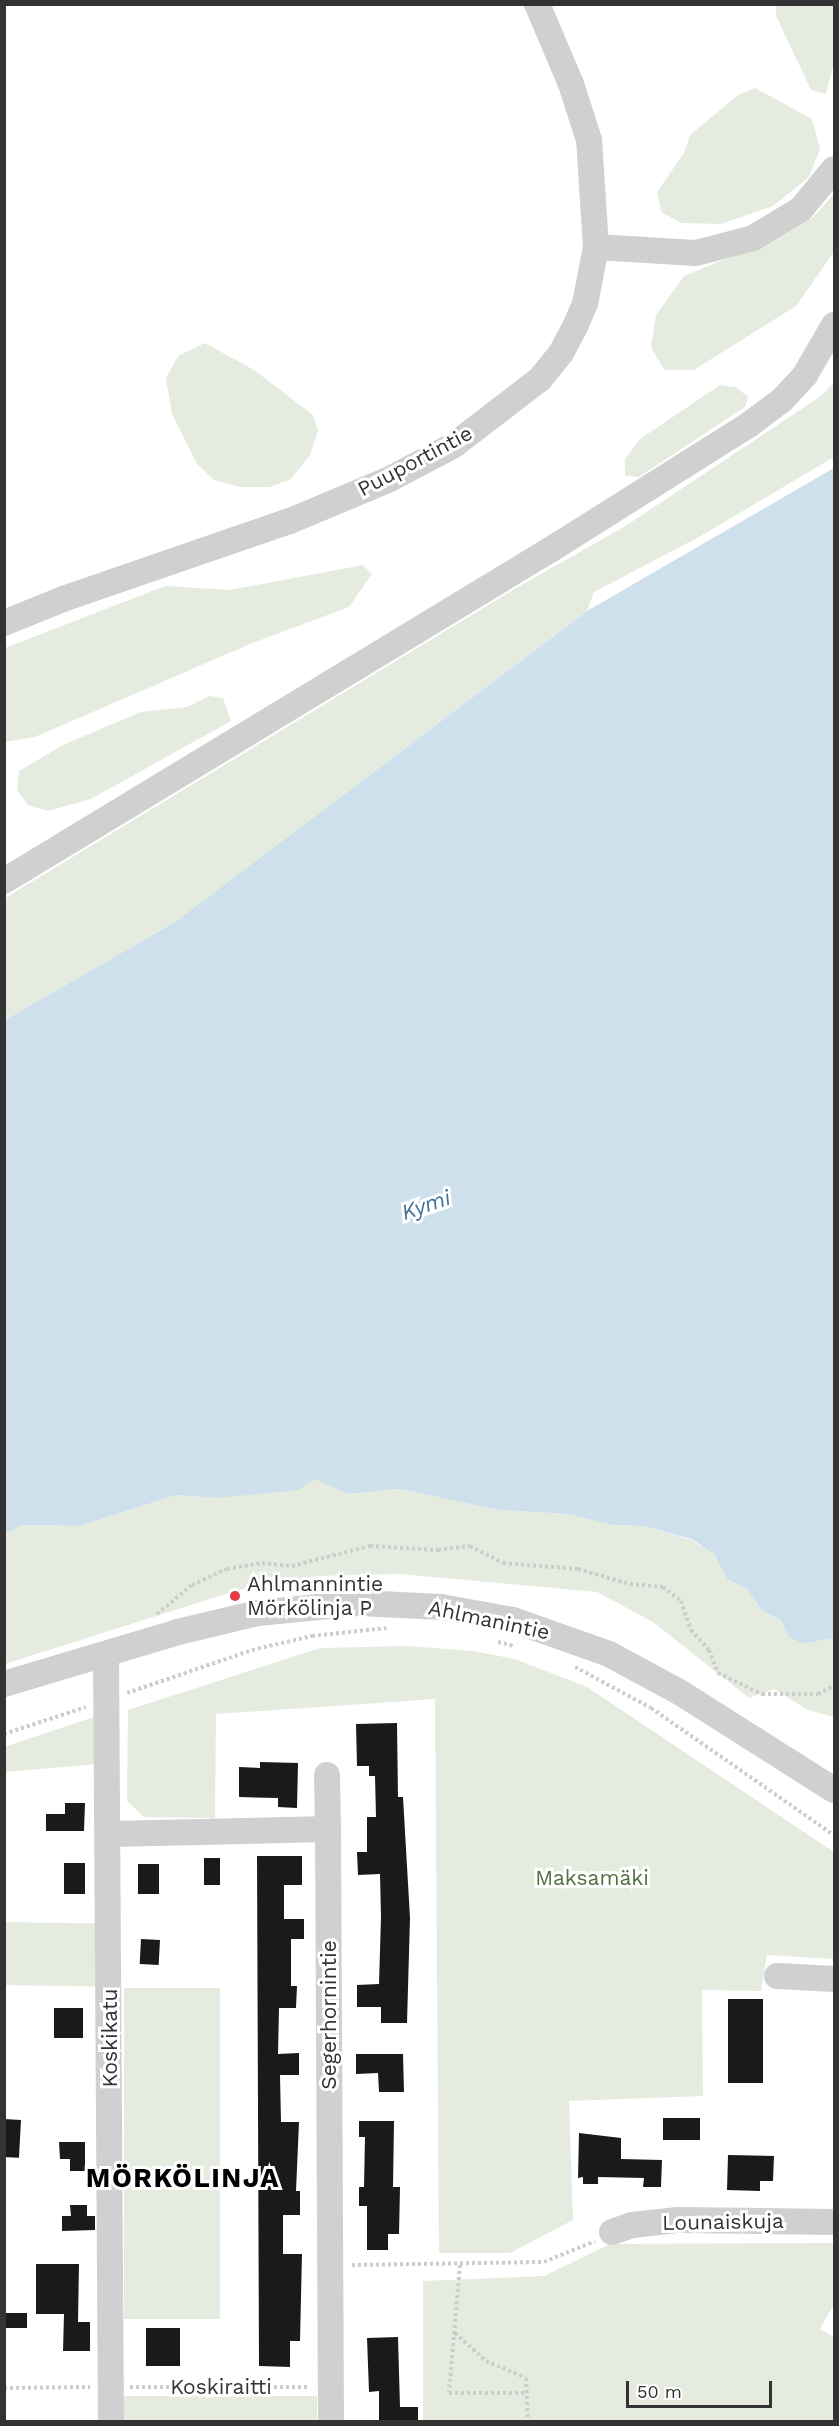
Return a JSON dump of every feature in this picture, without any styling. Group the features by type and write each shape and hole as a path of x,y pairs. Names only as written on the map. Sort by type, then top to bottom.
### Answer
{"street":[{"name":"Puuportintie","path":"4,623 63,599 291,521 388,480 454,445 515,402 561,353 585,304 596,247 589,140 571,84 536,9"},
{"path":"596,247 696,253 753,237 801,209 834,169"},
{"path":"4,881 550,550 750,424 782,400 805,375 834,325"},
{"name":"Ahlmanintie","path":"4,1684 220,1620 291,1608 398,1604 476,1612 548,1630 645,1672 834,1790"},
{"name":"Koskikatu","path":"106,1654 109,1834 111,2421"},
{"name":"Segerhornintie","path":"327,1775 331,2421"},
{"path":"109,1834 328,1829"},
{"path":"777,1976 834,1979"},
{"name":"Lounaiskuja","path":"612,2232 632,2224 678,2220 834,2222"}],"path":[{"path":"118,1696 252,1650 312,1636 397,1629"},
{"path":"490,1640 523,1648"},
{"path":"564,1662 651,1708 834,1835"},
{"path":"4,1734 89,1706"},
{"path":"330,2265 460,2265 544,2262 612,2232"},
{"path":"460,2265 449,2393 527,2393"},
{"path":"455,2333 486,2361 526,2378 528,2421"},
{"name":"Koskiraitti","path":"4,2388 331,2387"}],"green space":[{"path":"776,5 834,5 834,63 826,94 811,90 776,16"},
{"path":"755,88 812,119 820,149 809,177 773,206 721,224 681,223 661,212 657,192 684,153 690,135 738,95"},
{"path":"834,194 834,252 796,306 694,370 664,370 651,347 656,315 684,276 764,243 812,218"},
{"path":"205,343 254,370 313,415 318,431 310,455 291,479 270,487 240,487 214,480 197,464 172,414 166,378 178,356"},
{"path":"834,382 834,457 699,537 594,592 587,611 175,922 5,1020 5,898 518,587 624,527 821,396"},
{"path":"720,385 736,387 748,397 745,407 639,477 625,476 625,459 640,439"},
{"path":"363,565 372,574 349,607 250,644 35,737 5,742 5,648 165,586 230,590"},
{"path":"209,696 223,698 231,721 91,799 48,811 28,805 17,790 19,771 65,744 141,712 187,707"},
{"path":"314,1478 349,1494 400,1489 498,1510 568,1514 612,1525 643,1526 691,1540 714,1554 727,1579 747,1589 762,1611 781,1620 790,1637 803,1644 834,1638 834,1717 808,1710 774,1689 749,1698 653,1622 597,1592 400,1574 317,1576 238,1590 5,1664 5,1534 22,1525 80,1526 176,1495 217,1498"},
{"name":"Maksamäki","path":"407,1646 473,1651 515,1659 587,1687 834,1852 834,1959 767,1955 761,1991 702,1990 703,2096 569,2101 573,2220 510,2253 439,2253 435,1699 216,1714 215,1818 144,1817 127,1801 128,1710 320,1648"},
{"path":"94,1717 98,1764 5,1772 4,1747"},
{"path":"5,1922 98,1924 97,1987 4,1985"},
{"path":"124,1988 220,1988 220,2319 124,2319"},
{"path":"834,2243 834,2304 820,2329 834,2337 834,2421 423,2422 423,2281 544,2276 610,2244"},
{"path":"120,2396 317,2396 317,2421 120,2421"}],"water":[{"name":"Kymi","path":"834,468 834,1638 803,1644 789,1637 781,1620 762,1611 747,1589 727,1579 714,1554 691,1539 643,1526 612,1525 568,1514 498,1510 400,1489 349,1494 314,1479 299,1490 217,1498 176,1495 80,1526 22,1525 5,1534 5,1020 175,922 587,611"}],"building":[{"path":"397,1723 398,1797 403,1797 410,1918 407,2023 381,2023 381,2007 357,2007 357,1985 379,1984 381,1917 380,1874 358,1875 357,1852 367,1852 367,1817 376,1817 375,1776 369,1776 369,1766 357,1766 356,1724"},
{"path":"260,1762 298,1763 297,1808 278,1807 278,1798 239,1797 239,1767 260,1768"},
{"path":"65,1803 85,1803 84,1831 46,1831 46,1814 65,1814"},
{"path":"257,1856 302,1856 302,1885 284,1885 284,1919 304,1919 304,1939 291,1939 291,1986 297,1986 296,2008 279,2008 278,2054 299,2053 299,2075 280,2075 281,2122 299,2122 296,2191 300,2191 300,2215 283,2215 283,2254 302,2254 300,2341 290,2341 290,2367 259,2366"},
{"path":"204,1858 220,1858 220,1885 204,1885"},
{"path":"64,1863 85,1863 85,1894 64,1894"},
{"path":"138,1864 159,1864 159,1894 138,1894"},
{"path":"141,1939 160,1940 159,1965 140,1964"},
{"path":"728,1999 763,1999 763,2083 728,2083"},
{"path":"54,2008 83,2008 83,2038 54,2038"},
{"path":"356,2054 403,2054 404,2092 379,2092 378,2073 356,2074"},
{"path":"663,2118 700,2118 700,2140 663,2140"},
{"path":"4,2119 21,2120 19,2158 4,2157"},
{"path":"359,2121 394,2121 393,2187 400,2187 399,2234 388,2234 388,2250 367,2250 367,2206 359,2206 359,2187 364,2187 365,2137 359,2137"},
{"path":"579,2133 621,2138 621,2159 662,2160 661,2187 643,2187 644,2178 598,2177 598,2184 583,2184 583,2177 578,2178"},
{"path":"59,2142 85,2142 85,2171 70,2171 70,2159 60,2159"},
{"path":"728,2155 774,2156 773,2181 760,2181 760,2191 727,2190"},
{"path":"70,2205 87,2205 87,2216 95,2216 95,2230 62,2231 62,2216 71,2216"},
{"path":"36,2264 79,2264 78,2322 90,2322 90,2351 63,2351 64,2314 36,2314"},
{"path":"6,2313 27,2313 27,2328 6,2328"},
{"path":"146,2328 180,2328 180,2366 146,2366"},
{"path":"398,2337 400,2407 418,2407 418,2421 379,2421 379,2391 369,2392 367,2338"}],"place":[{"name":"Ahlmannintie Mörkölinja P","path":"235,1596"}],"district":[{"name":"MÖRKÖLINJA","path":"183,2179"}]}
